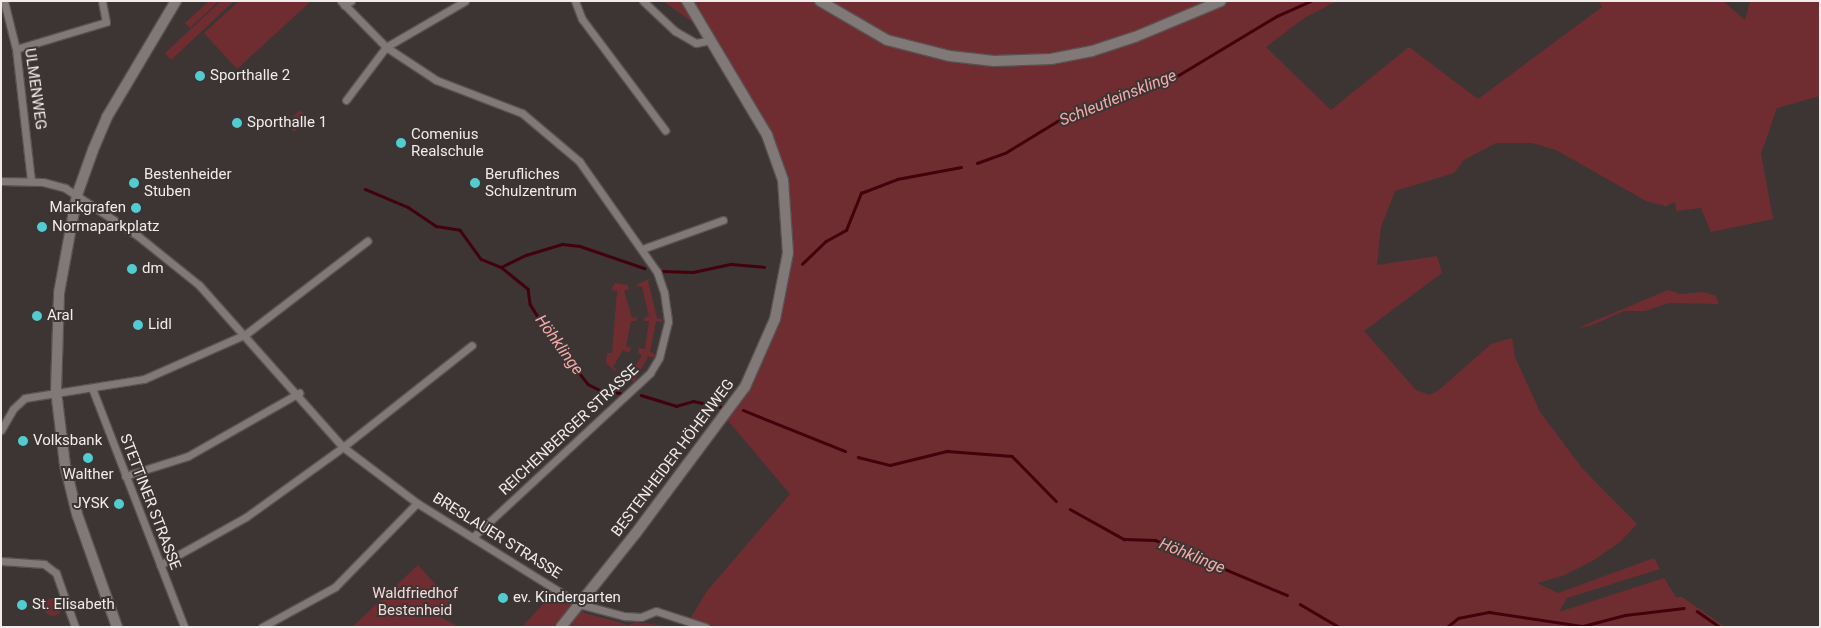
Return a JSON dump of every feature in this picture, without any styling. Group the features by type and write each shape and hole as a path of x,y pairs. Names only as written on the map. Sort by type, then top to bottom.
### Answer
{"street":[{"name":"ULMENWEG","path":"4,1 16,49 31,181"},
{"path":"16,49 106,22 102,1"},
{"path":"117,627 71,495 56,392 56,321 61,266 77,195 107,117 176,1"},
{"path":"346,100 386,47 465,1"},
{"path":"575,1 582,19 665,130"},
{"path":"643,1 675,31 696,42 711,40"},
{"name":"BESTENHEIDER HÖHENWEG","path":"561,627 745,387 774,319 788,253 783,180 767,135 687,1"},
{"path":"820,1 887,40 950,56 994,61 1051,59 1092,51 1136,37 1221,1"},
{"name":"REICHENBERGER STRASSE","path":"345,3 386,47 436,80 522,113 579,161 642,249 661,284 668,322 655,366 474,536"},
{"name":"BRESLAUER STRASSE","path":"1,181 31,181 54,184 77,195 138,236 192,279 246,334 343,447 417,503 474,536 579,604 624,616 641,617 656,610 705,627"},
{"path":"642,249 723,220"},
{"path":"1,430 13,409 25,398 144,379 246,334 367,241"},
{"path":"160,565 246,517 343,447 472,345"},
{"name":"STETTINER STRASSE","path":"92,388 184,627"},
{"path":"125,476 188,456 298,393"},
{"path":"262,627 335,587 417,503"},
{"path":"1,561 44,564 56,573 75,627"}],"green space":[{"path":"209,1 219,1 190,28 185,23"},
{"path":"221,1 234,1 171,60 165,53"},
{"path":"239,1 307,1 309,3 237,69 204,33"},
{"path":"663,1 1337,1 1304,18 1266,47 1331,110 1409,47 1478,99 1602,7 1598,1 1723,1 1745,20 1750,1 1820,1 1820,96 1777,108 1761,154 1773,219 1711,232 1701,208 1676,211 1675,202 1666,206 1646,201 1556,150 1532,143 1496,143 1464,160 1454,173 1395,191 1381,227 1377,265 1437,256 1442,273 1364,331 1416,390 1429,395 1439,390 1491,344 1512,338 1515,357 1540,412 1582,468 1637,524 1620,542 1594,560 1565,575 1537,583 1558,593 1654,558 1660,569 1567,598 1559,612 1664,578 1676,597 1682,597 1725,627 685,627 707,591 790,494 724,416 745,387 775,319 788,253 783,180 767,135 705,31"},
{"path":"300,110 308,118 294,132 286,124"},
{"path":"651,278 648,281 657,318 662,319 662,322 656,321 650,352 655,354 654,358 648,356 634,383 625,374 628,376 642,356 638,352 639,348 645,349 649,321 644,321 644,318 649,316 642,287 636,285"},
{"path":"615,283 628,285 629,289 624,291 632,318 637,317 636,321 631,321 626,346 632,348 628,353 623,350 613,367 617,370 615,371 606,363 607,353 612,353 617,291 611,290"},
{"path":"1668,290 1680,294 1703,292 1716,296 1719,304 1669,303 1645,311 1624,311 1590,326 1578,328"},
{"name":"Waldfriedhof Bestenheid","path":"418,565 451,602 437,615 459,627 352,627"},
{"path":"553,593 585,613 629,625 636,622 673,627 522,627"},
{"path":"53,598 59,601 62,607 59,613 53,616 47,613 44,607 47,601"}],"waterway":[{"name":"Schleutleinsklinge","path":"977,163 1005,153 1064,117 1172,79 1277,16 1310,1"},
{"name":"Schleutleinsklinge","path":"802,264 826,241 846,230 861,193 897,179 961,167"},
{"name":"Höhklinge","path":"365,189 408,207 436,226 460,230 481,259 501,267 528,289 530,304 548,333 588,384 602,391 620,393"},
{"name":"Schleutleinsklinge","path":"501,267 526,255 562,244 580,246 644,268"},
{"name":"Schleutleinsklinge","path":"662,271 693,272 731,264 764,267"},
{"name":"Höhklinge","path":"641,395 676,406 693,401 722,407"},
{"name":"Höhklinge","path":"743,410 845,451"},
{"name":"Höhklinge","path":"858,457 890,465 947,451 1012,456 1056,501"},
{"name":"Höhklinge","path":"1070,509 1124,539 1155,540 1287,595"},
{"name":"Höhklinge","path":"1300,604 1339,627"},
{"name":"Höhklinge","path":"1447,627 1458,618 1489,612 1583,626 1625,615 1684,608"},
{"name":"Höhklinge","path":"1697,611 1720,627"}],"place":[{"name":"Sporthalle 2","path":"200,76"},
{"name":"Sporthalle 1","path":"237,123"},
{"name":"Comenius Realschule","path":"401,143"},
{"name":"Bestenheider Stuben","path":"134,183"},
{"name":"Berufliches Schulzentrum","path":"475,183"},
{"name":"Markgrafen","path":"136,208"},
{"name":"Normaparkplatz","path":"42,227"},
{"name":"dm","path":"132,269"},
{"name":"Aral","path":"37,316"},
{"name":"Lidl","path":"138,325"},
{"name":"Volksbank","path":"23,441"},
{"name":"Walther","path":"88,458"},
{"name":"JYSK","path":"119,504"},
{"name":"ev. Kindergarten","path":"503,598"},
{"name":"St. Elisabeth","path":"22,605"}]}
